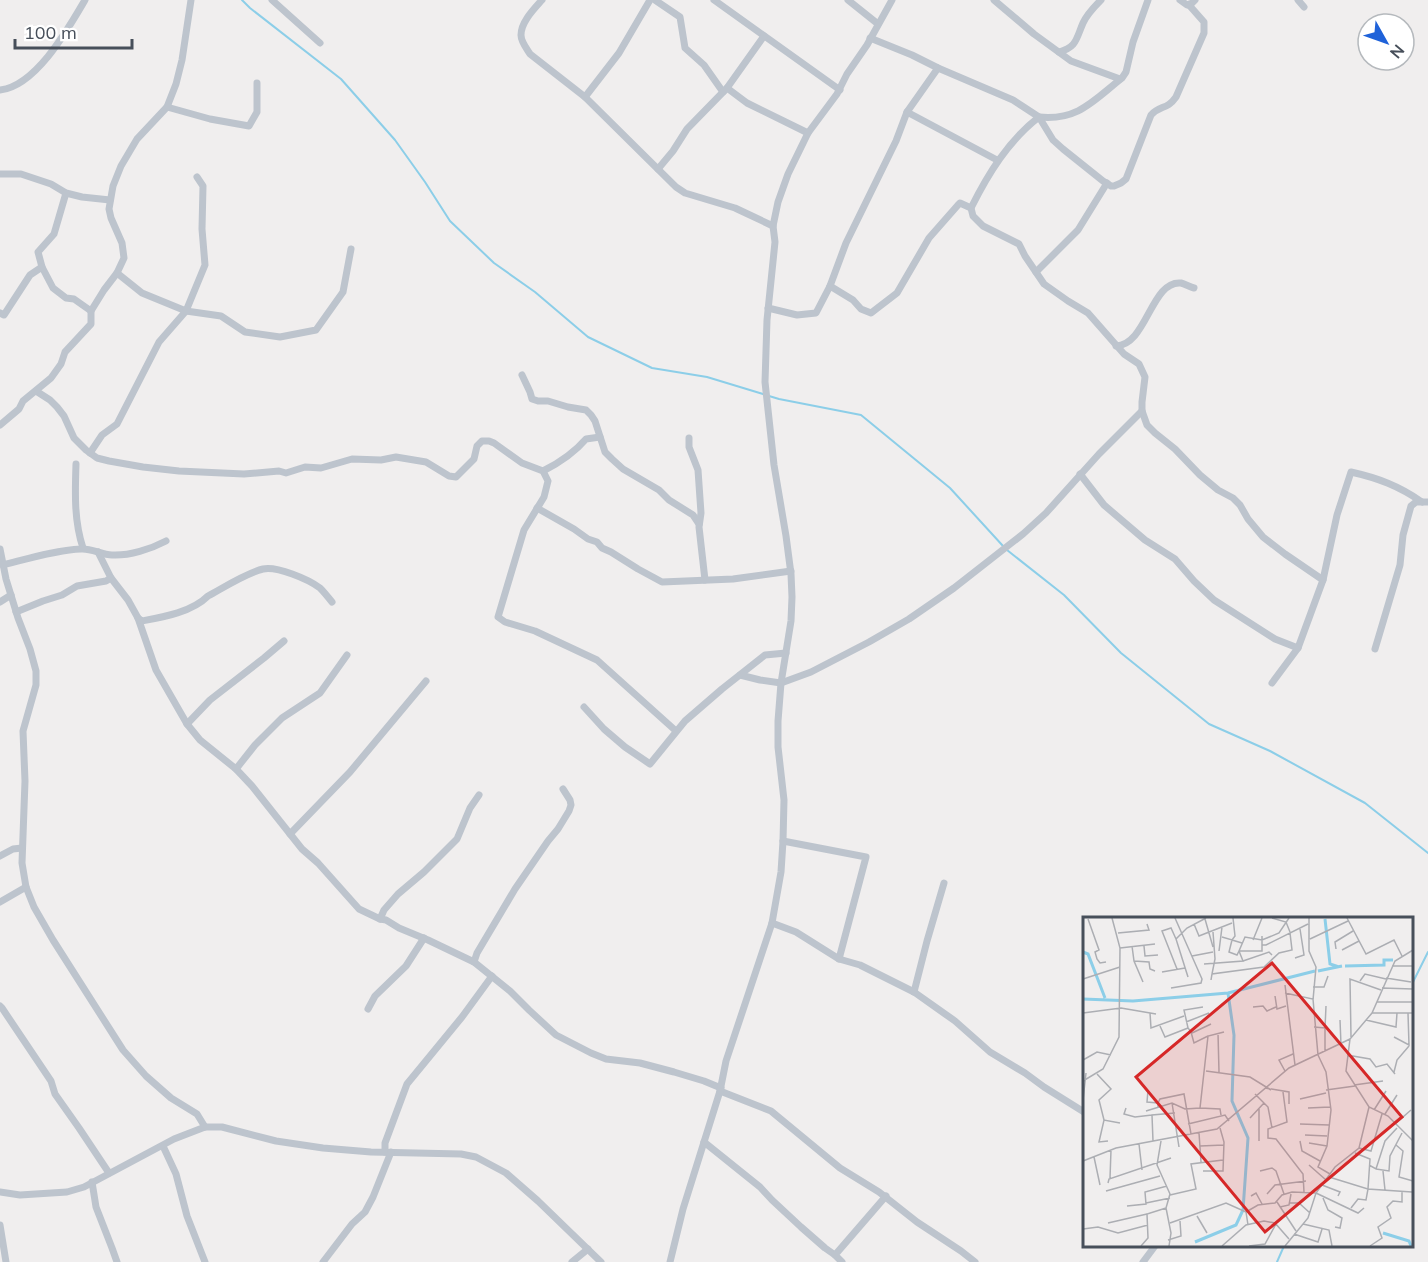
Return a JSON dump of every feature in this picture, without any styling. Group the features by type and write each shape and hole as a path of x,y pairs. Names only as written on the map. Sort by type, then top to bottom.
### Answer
{"street":[{"path":"0,90 5,90 29,76 60,42 85,0"},
{"path":"0,425 19,409 23,401 51,378 61,364 65,352 91,324 91,311 117,273 124,258 122,243 109,209 113,186 137,139 167,107 182,60 191,0"},
{"path":"272,0 320,43"},
{"path":"542,0 525,22 521,36 530,54 585,97 676,187 685,193 735,208 773,226"},
{"path":"585,97 619,53 650,0"},
{"path":"655,0 680,16 685,48 704,65 725,90 808,133"},
{"path":"714,0 840,90"},
{"path":"848,0 878,24"},
{"path":"671,1261 683,1209 720,1090 726,1061 772,923 781,872 784,800 778,738 781,683 791,621 791,572 774,465 765,382 768,309 775,242 773,226 785,183 808,133 840,90 892,0"},
{"path":"994,0 1034,34 1071,61 1120,79"},
{"path":"1059,52 1074,45 1083,23 1101,0"},
{"path":"870,38 1013,100 1039,117 1052,119 1079,112 1126,72 1133,42 1148,0"},
{"path":"1039,117 1053,140 1107,183 1114,186 1126,179 1151,114 1173,102 1204,33 1204,22 1192,2 1187,5 1180,0"},
{"path":"1298,0 1304,7"},
{"path":"658,169 687,129 725,90 764,36"},
{"path":"768,309 797,315 816,314 830,286 846,243 896,141 907,112 938,68"},
{"path":"167,107 210,119 249,126 257,112 257,83"},
{"path":"907,112 997,160"},
{"path":"1039,117 997,160 971,208 973,216 982,226 1019,244 1049,289 1088,313 1116,346 1135,361 1145,377 1143,411 1147,424 1155,433 1175,449 1200,475 1218,490 1233,498 1263,537 1323,580"},
{"path":"0,174 21,174 82,198 110,200"},
{"path":"90,453 102,435 117,424 159,342 186,311 205,266 202,229 203,186 197,177"},
{"path":"1036,272 1078,230 1107,183"},
{"path":"66,193 54,234 38,252 42,267 53,288 66,298 74,299 91,311"},
{"path":"830,286 853,300 861,309 871,313 897,293 929,238 958,205 960,203 971,208"},
{"path":"117,273 142,293 186,311 221,316 245,332 280,337 316,330 343,292 351,249"},
{"path":"0,313 4,315 30,275 42,267"},
{"path":"1116,346 1123,346 1135,335 1167,287 1182,283 1194,288"},
{"path":"522,375 532,399 586,410 595,421 605,452 623,469 659,490 669,500 693,515 699,524"},
{"path":"36,391 57,406 74,438 97,458 143,467 244,474 279,471 286,473 305,467 321,468 352,459 381,460 396,457 426,462 449,476 456,477 474,459 477,447 482,441 494,443 522,463 543,471 548,481 544,497 524,530 498,617 505,622 535,631 597,660 676,731"},
{"path":"740,675 781,683 811,672 909,620 1023,534 1143,411"},
{"path":"543,471 580,447 586,439 600,436"},
{"path":"689,438 689,447 698,470 699,524 705,580"},
{"path":"76,464 75,502 78,533 83,548"},
{"path":"1272,683 1298,648 1323,580 1337,515 1351,472 1373,477 1405,490 1425,502"},
{"path":"1080,474 1104,505 1145,540 1175,559 1214,600 1275,639 1298,648"},
{"path":"1375,649 1400,565 1404,535 1412,506 1416,502 1425,502"},
{"path":"537,508 662,582 733,579 791,572"},
{"path":"3,565 83,548 113,555 153,548 166,541"},
{"path":"0,549 16,612 36,671 36,685 23,731 25,781 22,863 26,888 53,940 123,1050 146,1076 171,1098 197,1114 205,1127"},
{"path":"98,552 111,578 138,618 156,670 187,724 200,740 236,769 252,786 302,849 318,863 359,909 474,962 510,991 556,1035 591,1053 606,1059 640,1063 704,1081 771,1111 840,1168 886,1196 917,1222 975,1262"},
{"path":"138,618 142,621 155,619 192,608 208,596 255,572 270,568 313,583 332,602"},
{"path":"16,612 62,595 77,586 111,578"},
{"path":"0,602 11,595"},
{"path":"187,724 210,700 285,641"},
{"path":"584,707 604,729 650,764 685,721 740,675 765,655 786,653"},
{"path":"236,769 255,745 282,718 320,693 347,655"},
{"path":"290,834 350,772 426,681"},
{"path":"474,962 477,953 515,890 569,811 570,800 563,789"},
{"path":"380,918 398,894 457,839 470,808 479,795"},
{"path":"783,841 866,857 839,959"},
{"path":"0,856 13,849 22,848"},
{"path":"914,992 944,883"},
{"path":"0,902 26,888"},
{"path":"772,923 796,932 839,959 860,965 914,992 955,1022 990,1052 1083,1111"},
{"path":"368,1009 375,996 406,966 424,938"},
{"path":"323,1262 352,1224 365,1212 373,1197 388,1152 385,1143 407,1084 457,1024 492,976"},
{"path":"0,1006 51,1081 55,1094 109,1173"},
{"path":"0,1192 20,1195 67,1192 84,1187 205,1127 222,1127 276,1141 311,1147 461,1154 476,1157 506,1173 601,1262"},
{"path":"704,1142 760,1187 801,1227 842,1262"},
{"path":"163,1146 176,1174 187,1216 205,1262"},
{"path":"92,1182 96,1207 117,1262"},
{"path":"835,1255 886,1196"},
{"path":"0,1225 6,1262"},
{"path":"1143,1262 1154,1247"},
{"path":"572,1262 588,1249"}],"waterway":[{"path":"242,0 341,79 395,140 450,221 494,263 535,292 588,337 652,368 707,377 763,394"},
{"path":"769,396 861,415 950,488 1003,546"},
{"path":"1007,550 1064,595 1121,653 1209,724 1270,751 1365,803 1428,853"},
{"path":"1413,982 1428,952"},
{"path":"1277,1262 1284,1247"}]}
